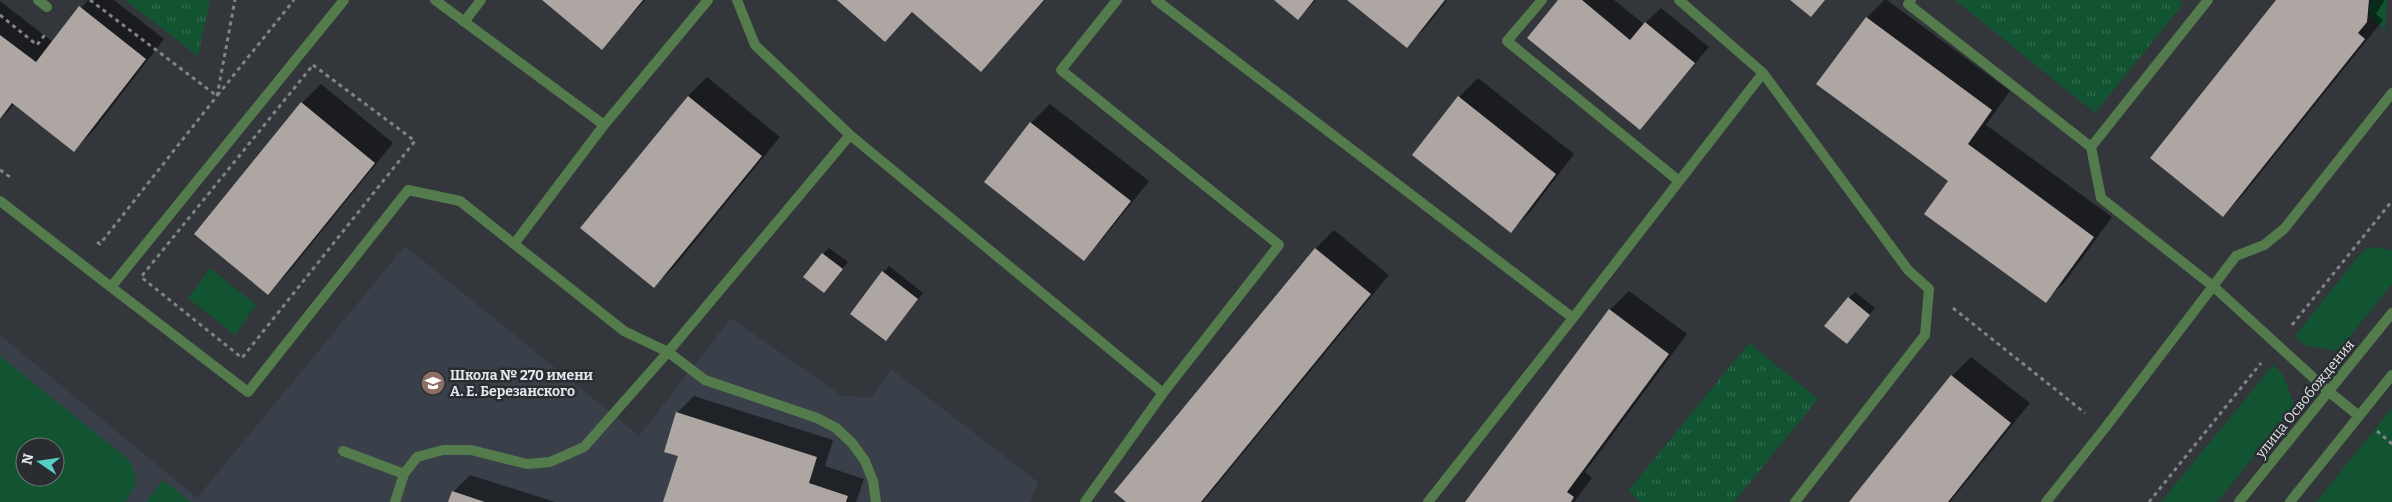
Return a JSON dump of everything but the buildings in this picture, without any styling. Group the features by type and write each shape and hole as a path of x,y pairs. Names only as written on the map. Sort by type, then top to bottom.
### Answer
{"street":[{"path":"38,0 47,7"},
{"path":"112,287 344,0"},
{"path":"434,0 604,124"},
{"path":"464,22 481,0"},
{"path":"514,244 604,124 708,0"},
{"path":"737,0 755,45 850,135 1163,393"},
{"path":"1085,502 1163,393 1279,245 1061,70 1117,0"},
{"path":"1156,0 1573,318"},
{"path":"1542,0 1507,41 1679,182"},
{"path":"1679,0 1763,72 1908,270 1929,289 1925,335 1795,502"},
{"path":"1911,0 1908,4 2091,147 2101,198 2214,287 2328,391 2359,416"},
{"path":"2091,147 2208,0"},
{"path":"1428,502 1763,72"},
{"path":"2046,502 2214,287 2236,256 2264,245 2284,229 2392,93"},
{"path":"395,502 404,474 417,456 443,450 472,450 527,464 550,462 584,448 668,352 850,135"},
{"path":"0,201 248,392 408,190 460,201 624,331 668,352 705,380 817,418 836,428 852,443 865,461 873,481 876,502"},
{"name":"улица Освобождения","path":"2239,502 2392,313"},
{"path":"2290,502 2392,375"},
{"path":"343,451 404,474"}],"path":[{"path":"90,0 217,96"},
{"path":"217,96 235,0"},
{"path":"100,244 294,0"},
{"path":"313,65 415,141 242,358 141,277 313,65"},
{"path":"1929,289 2080,408"}],"shaded area":[{"name":"Школа № 270 имени А. Е. Березанского","path":"405,246 639,436 731,318 842,396 872,397 891,369 1038,482 1030,502 0,502 0,335 197,498"}],"green space":[{"path":"125,0 210,0 198,56"},
{"path":"1955,0 2178,0 2183,4 2095,113"},
{"path":"2371,0 2387,0 2385,30 2369,16"},
{"path":"2376,247 2392,251 2392,284 2338,351 2304,345 2295,336 2361,253 2366,249"},
{"path":"210,268 256,305 235,335 188,298"},
{"path":"1749,343 1818,399 1734,502 1641,502 1628,491"},
{"path":"0,356 129,460 136,484 125,502 0,502"},
{"path":"2273,365 2282,373 2295,406 2217,502 2161,502"},
{"path":"2392,408 2392,502 2316,502"},
{"path":"163,480 191,502 146,502"}],"place":[{"name":"Школа № 270 имени А. Е. Березанского","path":"433,383"}]}
